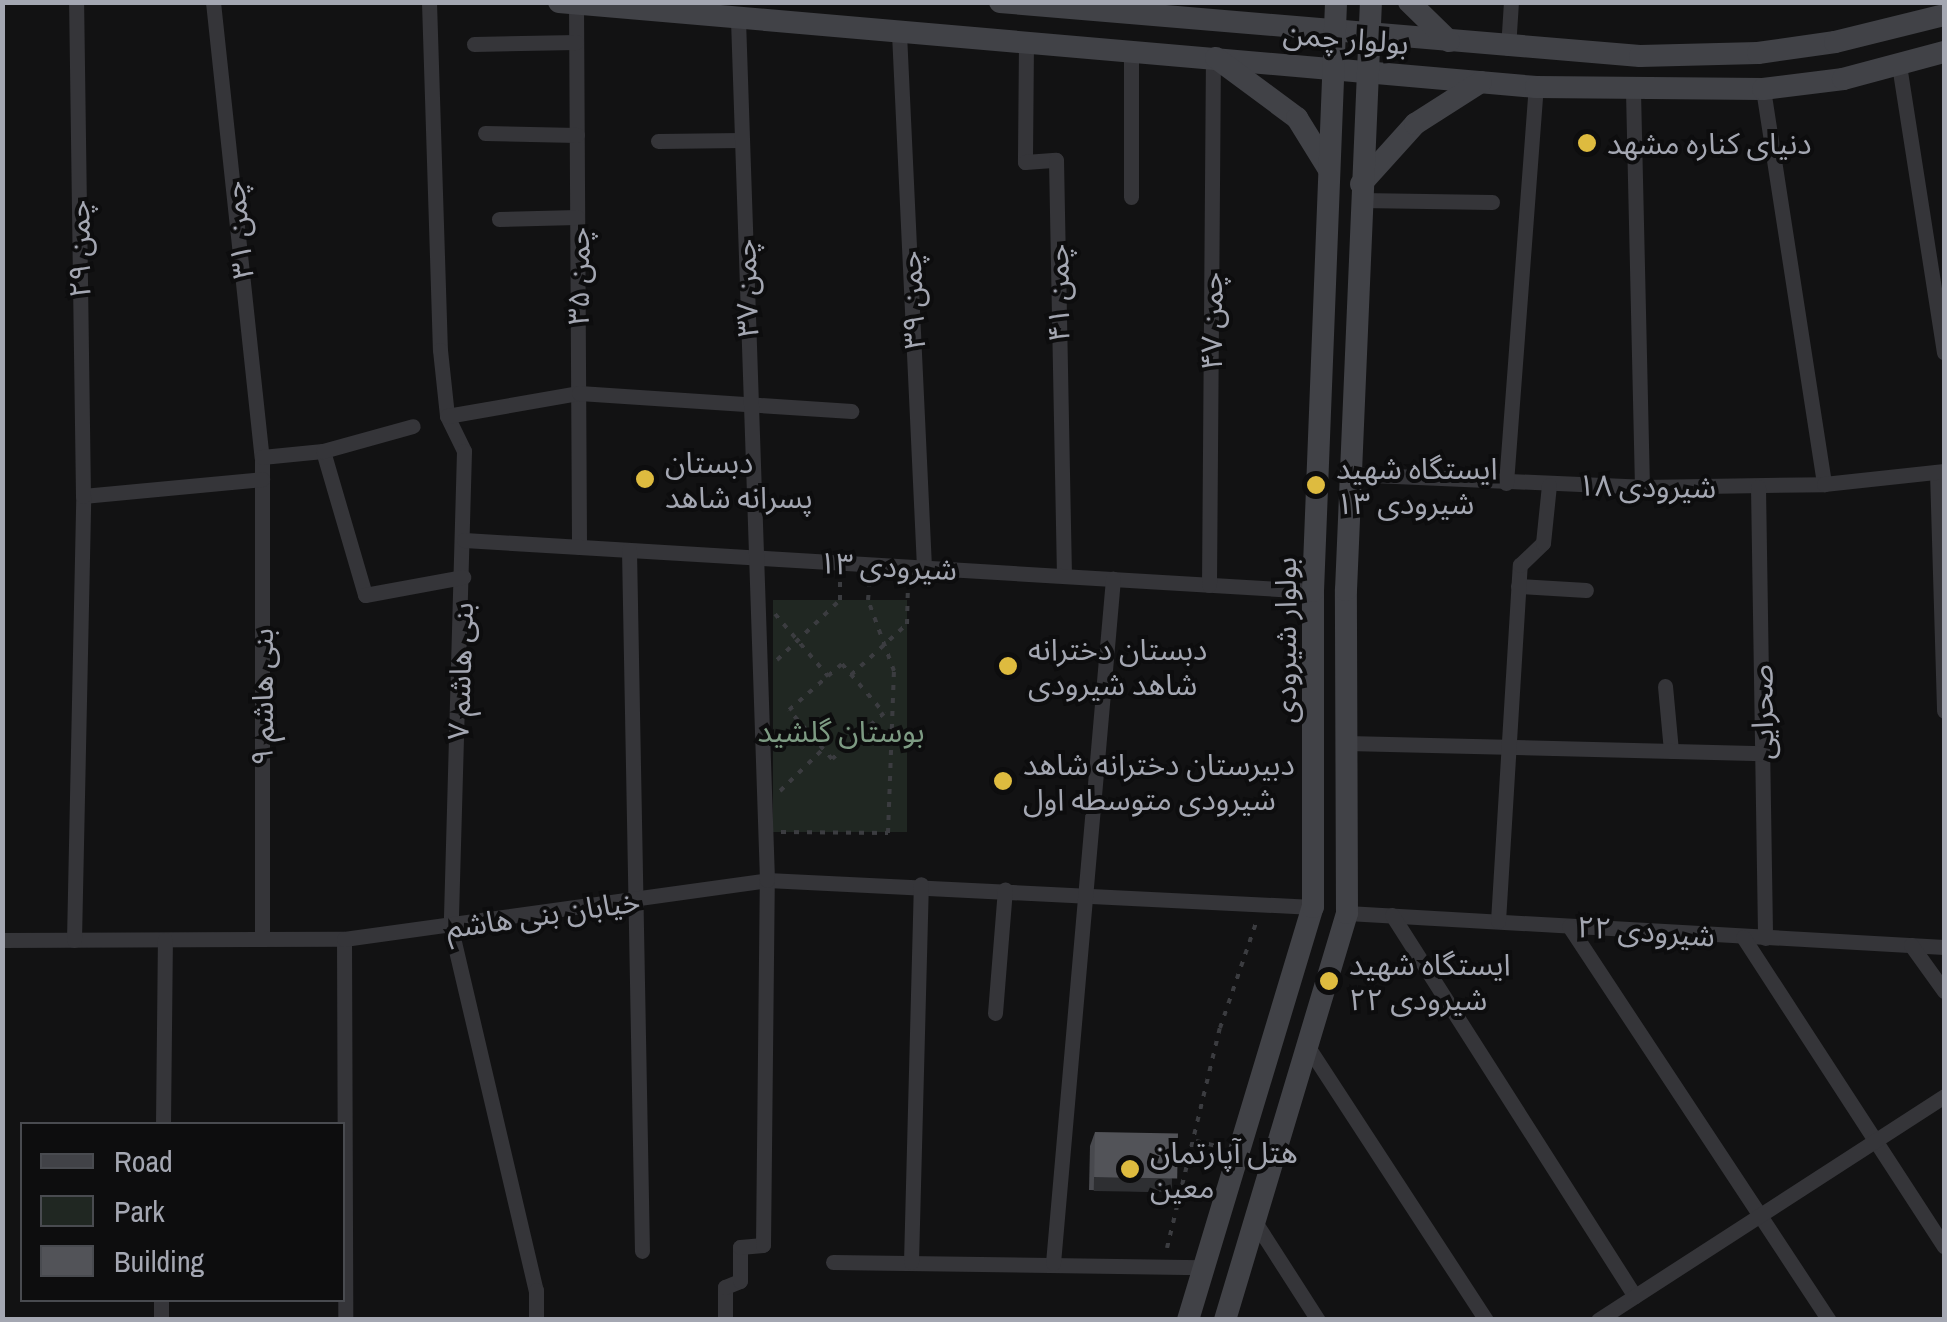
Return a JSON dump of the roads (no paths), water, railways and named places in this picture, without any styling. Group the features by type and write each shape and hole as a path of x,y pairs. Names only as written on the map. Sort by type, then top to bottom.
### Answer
{"main road":[{"name":"بولوار چمن","path":"1000,2 1253,22 1336,14 1369,29 1448,41 1640,56 1758,53 1836,42 1944,15"},
{"path":"1253,22 1284,2"},
{"name":"بولوار شیرودی","path":"1225,1320 1347,913 1350,474 1371,2"},
{"path":"1409,2 1448,41"},
{"name":"بولوار چمن","path":"568,3 1366,68 1536,88 1763,89 1899,65 1944,52"},
{"name":"بولوار شیرودی","path":"1188,1320 1235,1151 1313,907 1313,591 1336,14"},
{"path":"1213,56 1297,118 1328,168"},
{"path":"1361,192 1416,124 1481,82"}],"street":[{"name":"چمن ۲۹","path":"74,940 83,496 76,2"},
{"name":"چمن ۳۱","path":"214,2 262,456"},
{"name":"بنی هاشم ۷","path":"429,2 448,416 464,451 452,929 536,1290 536,1320"},
{"path":"1508,48 1511,2"},
{"name":"چمن ۳۵","path":"568,3 576,42 579,547"},
{"name":"چمن ۳۷","path":"724,1320 725,1287 740,1281 740,1246 763,1245 770,797 756,611 738,18"},
{"name":"چمن ۳۹","path":"899,32 916,567"},
{"path":"474,44 576,42"},
{"name":"چمن ۴۱","path":"1026,42 1025,162 1056,160 1064,576"},
{"path":"1130,50 1131,198"},
{"name":"چمن ۴۷","path":"1209,584 1213,56"},
{"path":"1899,65 1944,352"},
{"path":"1506,483 1536,88"},
{"path":"1763,89 1824,484"},
{"path":"1633,91 1642,487"},
{"path":"485,133 577,135"},
{"path":"658,141 742,140"},
{"path":"1361,192 1492,202"},
{"path":"499,219 578,217"},
{"path":"448,416 579,393 851,411"},
{"path":"262,456 323,451 413,426"},
{"path":"323,451 365,596 463,577"},
{"name":"بنی هاشم ۹","path":"262,456 262,937"},
{"path":"1941,472 1944,711"},
{"name":"شیرودی ۱۸","path":"1350,474 1549,485 1758,487 1941,472"},
{"path":"83,496 262,479"},
{"path":"1498,922 1520,562 1543,543 1549,485"},
{"name":"صحرایی","path":"1758,487 1765,938"},
{"name":"شیرودی ۱۳","path":"464,540 1313,591"},
{"path":"629,550 642,1250"},
{"path":"1053,1262 1082,894 1113,579"},
{"path":"1518,586 1586,590"},
{"path":"1665,686 1671,750"},
{"path":"1347,743 1762,752"},
{"name":"خیابان بنی هاشم","path":"2,940 344,939 452,929 767,880 921,884 1313,907"},
{"path":"910,1262 921,884"},
{"path":"995,1012 1005,889"},
{"name":"شیرودی ۲۲","path":"1347,913 1944,947"},
{"path":"1392,916 1635,1296"},
{"path":"1569,926 1829,1320"},
{"path":"1743,937 1944,1247"},
{"path":"344,939 344,1122"},
{"path":"163,1122 165,940"},
{"path":"1911,945 1944,992"},
{"path":"1308,1047 1486,1320"},
{"path":"1598,1320 1944,1096"},
{"path":"1255,1222 1318,1320"},
{"path":"834,1262 1202,1267"}],"place":[{"name":"دنیای کناره مشهد","path":"1587,143"},
{"name":"دبستان پسرانه شاهد","path":"645,479"},
{"name":"ایستگاه شهید شیرودی ۱۳","path":"1316,485"},
{"name":"دبستان دخترانه شاهد شیرودی","path":"1008,666"},
{"name":"دبیرستان دخترانه شاهد شیرودی متوسطه اول","path":"1003,781"},
{"name":"ایستگاه شهید شیرودی ۲۲","path":"1329,981"},
{"name":"هتل آپارتمان معین","path":"1130,1169"}],"park label":[{"name":"بوستان گلشید","path":"841,731"}]}
